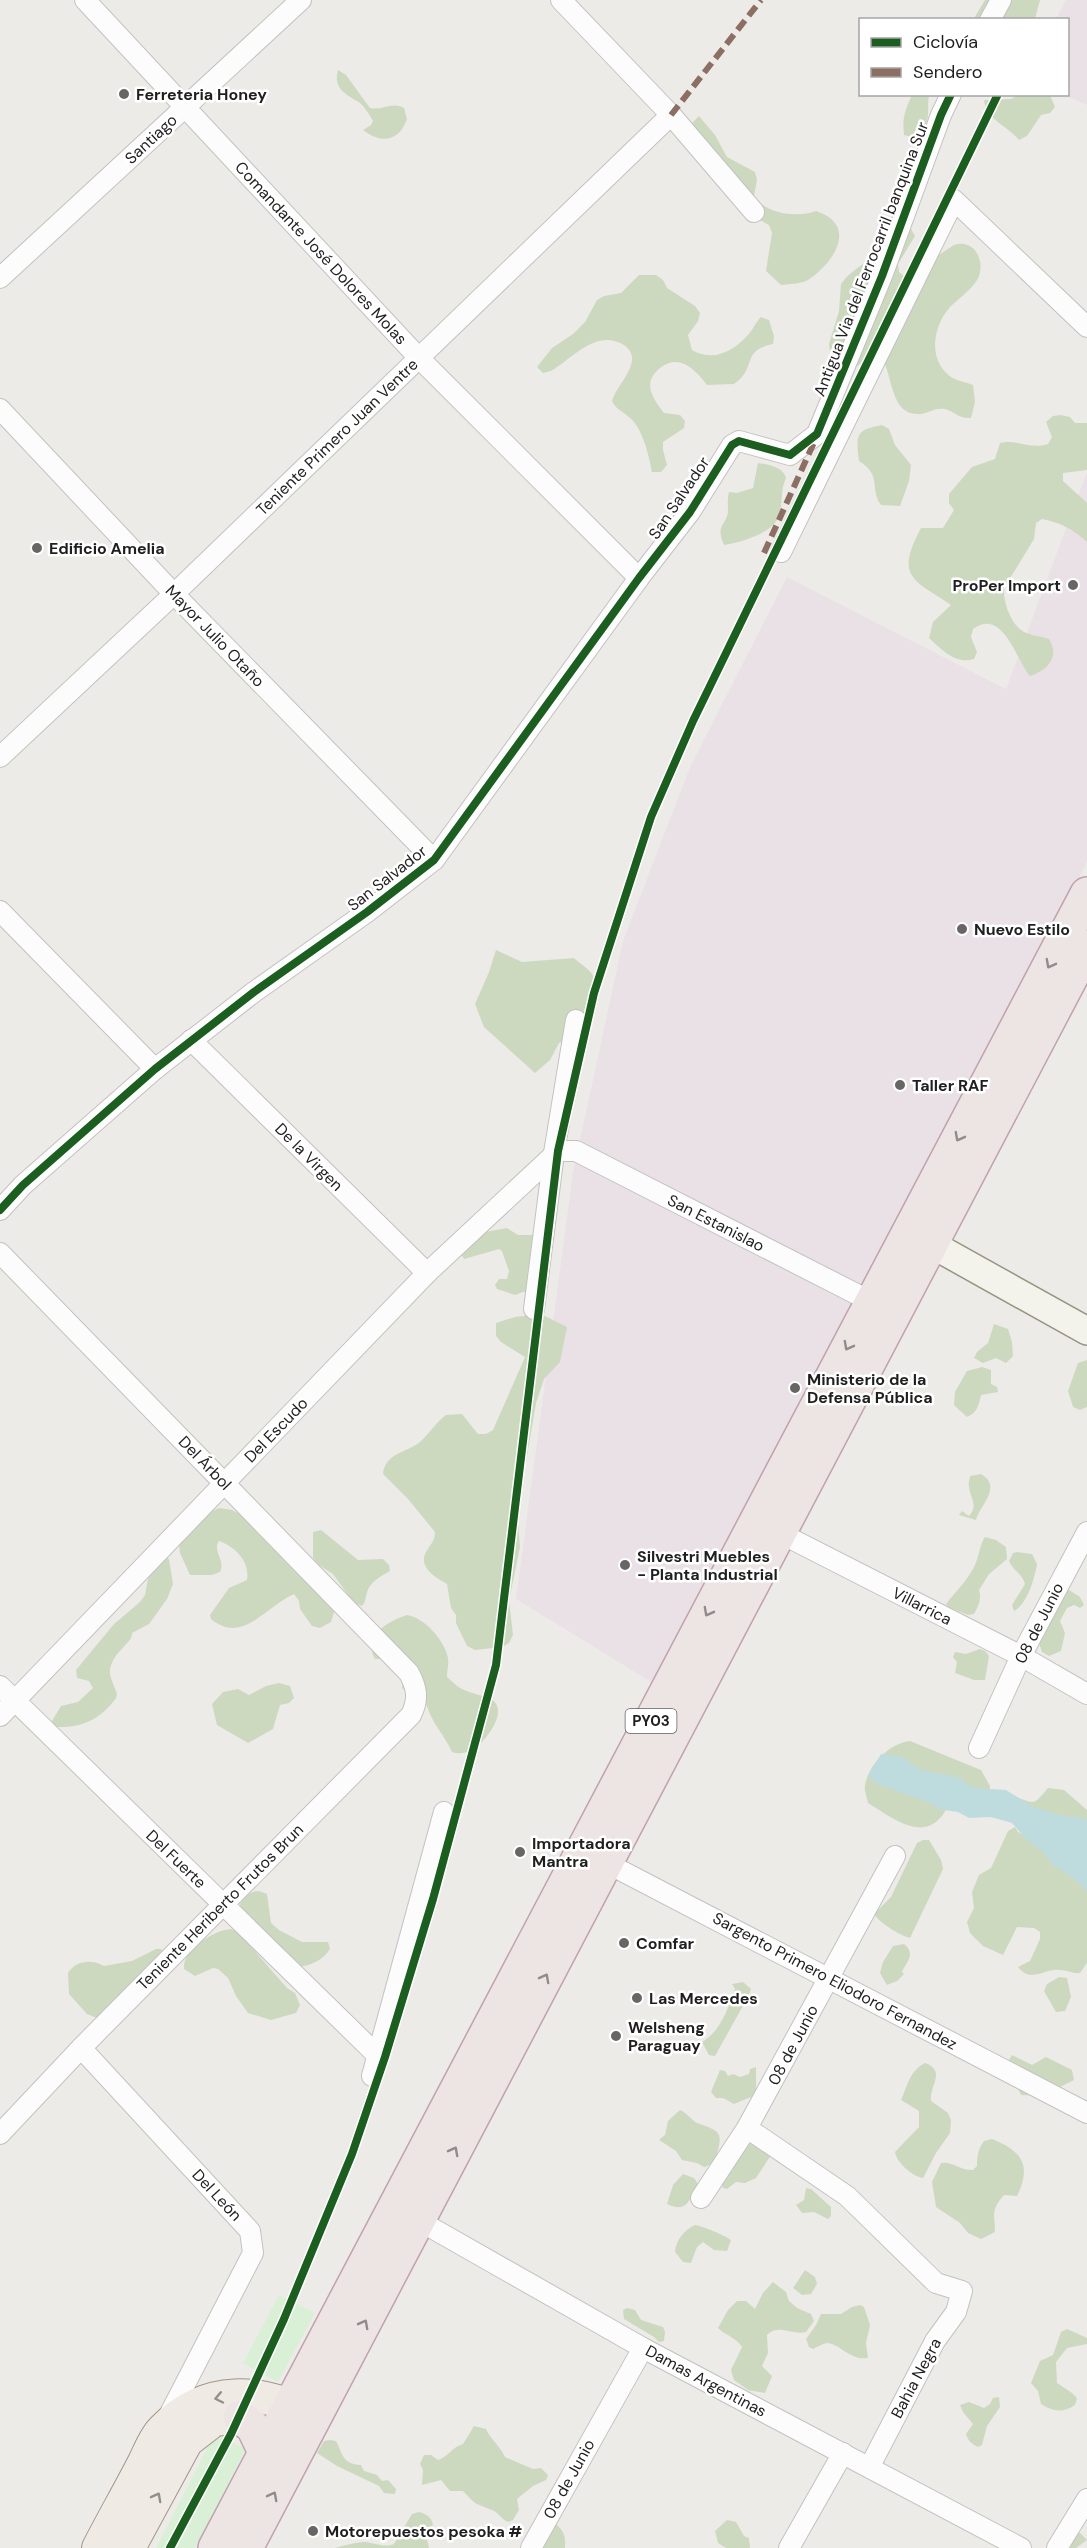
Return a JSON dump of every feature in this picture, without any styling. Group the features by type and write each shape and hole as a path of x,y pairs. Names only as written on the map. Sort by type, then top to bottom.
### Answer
{"highway":[{"name":"PY03","path":"215,2548 290,2428 406,2214 920,1238 1087,894"},
{"name":"PY03","path":"768,1527 872,1302 920,1238 1087,947"},
{"path":"240,2416 253,2427 290,2428"},
{"name":"PY03","path":"246,2548 290,2428"}],"main road":[{"path":"920,1238 1087,1331"},
{"path":"98,2548 160,2432 187,2410 213,2398 242,2395 266,2397 290,2428"},
{"path":"129,2548 187,2441 214,2420 240,2416"}],"street":[{"name":"Comandante José Dolores Molas","path":"85,0 419,358 639,578"},
{"name":"Santiago","path":"0,278 301,0"},
{"path":"561,0 671,115 754,212"},
{"path":"991,18 1000,0"},
{"name":"Antigua Via del Ferrocarril banquina Sur","path":"753,445 790,456 817,434 882,276 950,96"},
{"name":"Teniente Primero Juan Ventre","path":"0,757 174,594 671,115"},
{"path":"781,552 954,200 1087,327"},
{"name":"Mayor Julio Otaño","path":"0,409 174,594 434,860"},
{"name":"San Salvador","path":"0,1210 22,1185 154,1069 254,992 367,912 434,860 639,578 690,512 732,445 739,441 753,445"},
{"path":"0,911 154,1069"},
{"path":"534,1309 576,1020"},
{"name":"De la Virgen","path":"191,1040 427,1273"},
{"name":"San Estanislao","path":"556,1152 576,1151 872,1302"},
{"name":"Del Escudo","path":"0,1716 427,1273 556,1152"},
{"name":"Del Árbol","path":"0,1253 409,1673"},
{"name":"Villarrica","path":"768,1527 1021,1656 1087,1694"},
{"name":"08 de Junio","path":"979,1749 1021,1656 1087,1532"},
{"name":"Teniente Heriberto Frutos Brun","path":"0,2134 81,2048 411,1714 417,1696 415,1684 409,1673"},
{"name":"Del Fuerte","path":"0,1686 378,2056"},
{"path":"372,2076 444,1812"},
{"name":"Sargento Primero Eliodoro Fernandez","path":"594,1856 1087,2113"},
{"name":"08 de Junio","path":"701,2198 747,2128 895,1856"},
{"name":"Del León","path":"81,2048 250,2231 253,2242 253,2253 160,2432"},
{"name":"Bahia Negra","path":"747,2128 847,2196 936,2283 962,2290 956,2312 935,2341 870,2466"},
{"name":"Damas Argentinas","path":"406,2214 643,2348 870,2466 1021,2548"},
{"name":"08 de Junio","path":"531,2548 643,2348"},
{"path":"789,2548 843,2453"},
{"path":"1057,2548 1087,2499"}],"shaded area":[{"path":"1066,0 1087,0 1087,105 1066,96 1069,96 1069,18 1057,18"},
{"path":"1087,472 1087,862 858,1308 656,1685 516,1599 573,1172 623,941 690,767 787,577 1006,689"}],"green space":[{"path":"985,0 1040,0 1035,18 974,18"},
{"path":"338,70 346,75 370,108 395,105 404,108 407,119 404,127 394,136 383,139 363,130 373,121 362,105 341,90 337,81"},
{"path":"912,96 929,96 928,118 924,128 912,137 904,135 903,124"},
{"path":"1017,96 1050,96 1055,107 1050,113 1041,115 1027,136 1019,140 989,113 984,100 1011,99"},
{"path":"699,116 715,135 727,157 755,172 757,180 754,196 759,202 773,211 782,213 800,214 816,211 829,217 837,225 838,244 818,273 808,280 781,285 766,271 772,233 769,225 754,217 687,128"},
{"path":"903,226 911,229 915,236 898,264 899,272 905,277 954,245 968,245 980,260 980,273 977,280 944,315 935,343 938,362 943,370 953,378 973,385 975,402 971,418 945,409 920,414 909,412 902,408 894,394 884,362 869,357 848,370 840,366 830,352 829,344 839,311 841,284 876,254 891,234"},
{"path":"639,275 656,275 663,280 667,288 695,306 700,313 698,321 688,335 692,350 700,354 715,355 729,351 747,336 761,317 769,320 774,336 773,344 756,351 746,372 734,384 707,385 692,369 674,362 660,368 655,374 650,385 656,401 664,413 680,415 685,421 684,428 663,442 667,465 661,472 652,472 642,436 635,423 612,401 632,362 631,354 624,345 604,340 594,342 551,371 543,373 537,367 552,348 573,334 585,322 597,300 604,296 621,293"},
{"path":"1053,416 1070,417 1075,423 1087,423 1087,470 1063,473 1063,481 1087,503 1087,542 1066,527 1042,519 1036,523 1034,539 1004,588 1006,606 1015,624 1024,632 1049,639 1053,657 1047,666 1030,676 1001,630 993,625 983,624 973,629 971,637 977,652 974,659 955,658 929,638 933,622 951,605 926,589 912,575 909,557 913,544 921,528 943,528 954,510 949,503 949,494 972,467 995,459 1000,443 1012,442 1036,446 1048,444 1052,437 1046,422"},
{"path":"882,425 889,429 895,445 911,465 909,481 900,506 881,505 871,472 859,461 859,435 867,429"},
{"path":"758,463 770,465 785,474 781,508 776,522 762,533 724,545 721,529 727,517 729,492 737,493 753,488"},
{"path":"496,950 522,962 574,958 591,972 595,981 595,1005 586,1035 559,1043 550,1060 535,1073 484,1027 475,1004"},
{"path":"507,1228 518,1235 536,1235 532,1292 515,1295 497,1289 495,1285 499,1279 507,1279 509,1271 502,1251 499,1249 464,1259 460,1252 480,1233"},
{"path":"541,1314 567,1327 560,1362 544,1379 536,1403 521,1478 518,1521 520,1547 509,1601 513,1635 509,1643 502,1647 475,1650 467,1646 456,1623 447,1584 438,1579 424,1564 425,1554 433,1541 435,1532 408,1499 383,1474 392,1458 420,1442 446,1415 462,1414 478,1434 486,1434 493,1430 525,1357 501,1342 496,1336 496,1323 515,1317"},
{"path":"994,1324 1008,1329 1012,1342 1013,1356 1006,1363 996,1358 983,1363 974,1358 977,1352 988,1343"},
{"path":"1087,1360 1087,1407 1080,1410 1073,1407 1068,1391 1078,1363"},
{"path":"982,1367 991,1370 991,1384 997,1387 998,1392 981,1395 977,1408 967,1417 954,1405 955,1392 967,1371"},
{"path":"981,1474 987,1479 990,1490 976,1520 959,1515 962,1511 969,1516 972,1512 974,1505 969,1486 970,1476"},
{"path":"219,1508 232,1510 246,1517 336,1606 331,1622 320,1628 312,1626 300,1609 299,1601 294,1594 243,1626 233,1628 222,1626 211,1619 210,1615 229,1588 247,1580 244,1561 231,1547 219,1541 217,1548 221,1564 220,1572 212,1575 190,1575 180,1553 179,1545 208,1513"},
{"path":"321,1530 358,1560 383,1559 389,1565 390,1571 371,1585 362,1606 354,1603 333,1574 313,1558 313,1532"},
{"path":"985,1537 996,1540 1006,1547 1007,1559 989,1574 979,1590 980,1599 974,1614 968,1615 946,1604 972,1570"},
{"path":"1013,1553 1032,1554 1037,1564 1026,1597 1019,1608 1014,1611 1012,1605 1025,1584 1009,1561"},
{"path":"165,1557 169,1559 173,1584 167,1599 149,1624 132,1633 112,1663 110,1673 117,1694 116,1698 104,1712 90,1721 74,1726 55,1727 52,1721 61,1706 78,1702 93,1688 89,1681 77,1678 76,1670 114,1624 140,1602 145,1595 149,1574"},
{"path":"1069,1590 1080,1597 1084,1605 1080,1608 1074,1605 1067,1608 1060,1621 1065,1633 1061,1651 1049,1656 1042,1652 1039,1643 1063,1595"},
{"path":"407,1615 427,1625 443,1644 448,1658 447,1677 462,1689 489,1698 498,1707 498,1714 490,1733 472,1750 452,1752 424,1702 402,1688 403,1679 384,1659 375,1659 372,1651 374,1637 385,1625"},
{"path":"980,1649 989,1656 985,1680 974,1680 955,1673 957,1662 953,1657 955,1652 966,1654"},
{"path":"279,1683 290,1686 294,1698 289,1703 280,1705 273,1729 248,1743 217,1725 212,1704 223,1692 238,1689 249,1695 266,1686"},
{"path":"910,1741 981,1770 990,1786 989,1801 949,1804 941,1817 932,1825 922,1827 901,1823 868,1803 865,1785 876,1762 888,1750"},
{"path":"1048,1788 1064,1790 1087,1810 1087,1857 1013,1796 1033,1802"},
{"path":"1015,1827 1018,1832 1041,1844 1087,1880 1087,1963 1080,1973 1054,1970 1033,1975 1023,1972 1018,1967 1030,1961 1040,1939 1040,1932 1034,1928 1017,1927 1003,1955 983,1946 970,1933 967,1922 974,1908 972,1892 979,1875 991,1868 1008,1831"},
{"path":"929,1840 941,1860 943,1869 910,1938 890,1928 874,1914 891,1897 917,1843"},
{"path":"259,1891 267,1894 271,1923 279,1930 302,1942 328,1942 330,1949 321,1959 299,1967 242,1912 240,1904 244,1899 250,1893"},
{"path":"231,1929 239,1933 287,1988 295,1993 300,2005 296,2013 271,2020 248,2013 236,1996 228,1978 218,1969 213,1968 195,1976 184,1969 188,1955 200,1942 216,1933"},
{"path":"904,1944 910,1954 902,1972 904,1974 897,1981 887,1985 880,1973 883,1962 893,1946"},
{"path":"156,1949 164,1952 99,2019 87,2014 69,1994 68,1973 75,1965 94,1962 104,1966 132,1961"},
{"path":"1059,1977 1067,1978 1071,1997 1065,2011 1056,2012 1044,1991 1047,1984"},
{"path":"743,1982 751,1989 749,1995 715,2056 709,2055 702,2042 714,2032 723,2018 735,1989 732,1984"},
{"path":"1012,2055 1032,2065 1046,2057 1072,2070 1074,2080 1042,2096 1021,2095 1007,2063"},
{"path":"925,2063 935,2070 936,2075 931,2101 948,2113 951,2120 950,2133 923,2178 906,2168 898,2160 895,2152 919,2127 919,2111 901,2100 912,2074"},
{"path":"756,2067 756,2095 734,2104 723,2098 716,2098 711,2092 720,2070 725,2071 728,2076 733,2074 740,2077 749,2074 750,2069"},
{"path":"680,2110 695,2121 716,2131 720,2137 717,2154 708,2166 704,2167 682,2160 676,2151 659,2140 665,2135 668,2121"},
{"path":"992,2139 1017,2154 1024,2168 1024,2176 1017,2196 1004,2195 997,2205 994,2213 995,2232 981,2239 968,2233 960,2223 936,2207 932,2182 941,2163 973,2170 977,2166 978,2153 982,2144"},
{"path":"756,2143 771,2155 756,2178 745,2183 736,2182 727,2189 723,2188 721,2183 733,2170 732,2161 744,2145"},
{"path":"683,2174 694,2178 698,2184 684,2206 674,2207 667,2204 673,2185"},
{"path":"806,2188 811,2189 831,2207 831,2216 828,2219 814,2212 802,2213 796,2205 804,2200"},
{"path":"695,2225 731,2240 727,2251 714,2250 703,2242 697,2247 691,2263 683,2262 675,2252 677,2243 684,2233"},
{"path":"805,2270 815,2277 817,2284 811,2294 802,2295 793,2288"},
{"path":"773,2282 786,2292 789,2301 797,2308 811,2314 814,2321 806,2332 776,2330 767,2335 768,2353 762,2366 772,2376 765,2393 748,2390 734,2380 731,2370 742,2347 718,2328 728,2310 737,2301 746,2301 755,2309 763,2293"},
{"path":"279,2295 315,2313 278,2382 243,2363"},
{"path":"860,2305 864,2307 870,2325 866,2343 868,2358 850,2355 827,2343 813,2349 809,2347 806,2339 821,2314 841,2314"},
{"path":"627,2308 635,2310 641,2320 663,2327 664,2341 659,2342 624,2319 623,2310"},
{"path":"1067,2329 1087,2338 1087,2344 1067,2348 1056,2362 1057,2383 1077,2398 1075,2405 1071,2408 1054,2410 1041,2404 1038,2391 1031,2383 1040,2361 1053,2355 1061,2332"},
{"path":"999,2397 1000,2407 987,2426 982,2445 978,2447 970,2442 966,2434 973,2424 960,2405 969,2402 984,2408 993,2398"},
{"path":"474,2426 486,2429 505,2457 533,2469 541,2468 548,2475 546,2480 533,2486 517,2499 519,2510 513,2520 508,2522 494,2511 470,2499 463,2491 450,2491 441,2480 422,2485 423,2470 420,2464 424,2455 431,2455 438,2460 442,2458 463,2444"},
{"path":"215,2433 246,2449 195,2548 156,2548"},
{"path":"324,2441 336,2441 342,2454 350,2463 361,2465 364,2471 377,2475 382,2481 388,2480 396,2489 395,2494 384,2493 379,2486 337,2466 317,2453"},
{"path":"419,2512 428,2516 433,2525 425,2531 429,2548 335,2548 364,2542 394,2544 412,2514"},
{"path":"727,2520 736,2522 744,2536 749,2538 750,2548 726,2548 718,2543 715,2531"},
{"path":"552,2521 563,2533 565,2548 534,2548"},
{"path":"1080,2533 1087,2540 1076,2548 1063,2548 1073,2534"}],"water":[{"path":"881,1754 903,1757 919,1769 961,1778 966,1784 976,1788 1006,1790 1033,1807 1060,1815 1087,1819 1087,1891 1072,1877 1052,1865 1043,1852 1026,1839 1012,1823 991,1817 969,1818 958,1812 938,1809 930,1803 877,1784 868,1776"}],"marked path":[{"path":"671,115 761,0"},
{"path":"764,553 816,438"}],"cycle path":[{"path":"0,1210 23,1185 155,1069 254,992 367,912 434,860 639,578 690,512 732,445 739,441 790,455 817,434 882,276 950,96"},
{"path":"170,2548 231,2434 284,2319 352,2154 385,2057 433,1899 496,1665 558,1151 594,993 651,817 693,721 997,96"}],"place":[{"name":"Ferreteria Honey","path":"124,94"},
{"name":"Edificio Amelia","path":"37,548"},
{"name":"ProPer Import","path":"1073,585"},
{"name":"Nuevo Estilo","path":"962,929"},
{"name":"Taller RAF","path":"900,1085"},
{"name":"Ministerio de la Defensa Pública","path":"795,1388"},
{"name":"Silvestri Muebles - Planta Industrial","path":"625,1565"},
{"name":"Importadora Mantra","path":"520,1852"},
{"name":"Comfar","path":"624,1943"},
{"name":"Las Mercedes","path":"637,1998"},
{"name":"Welsheng Paraguay","path":"616,2036"},
{"name":"Motorepuestos pesoka #","path":"313,2531"}]}
